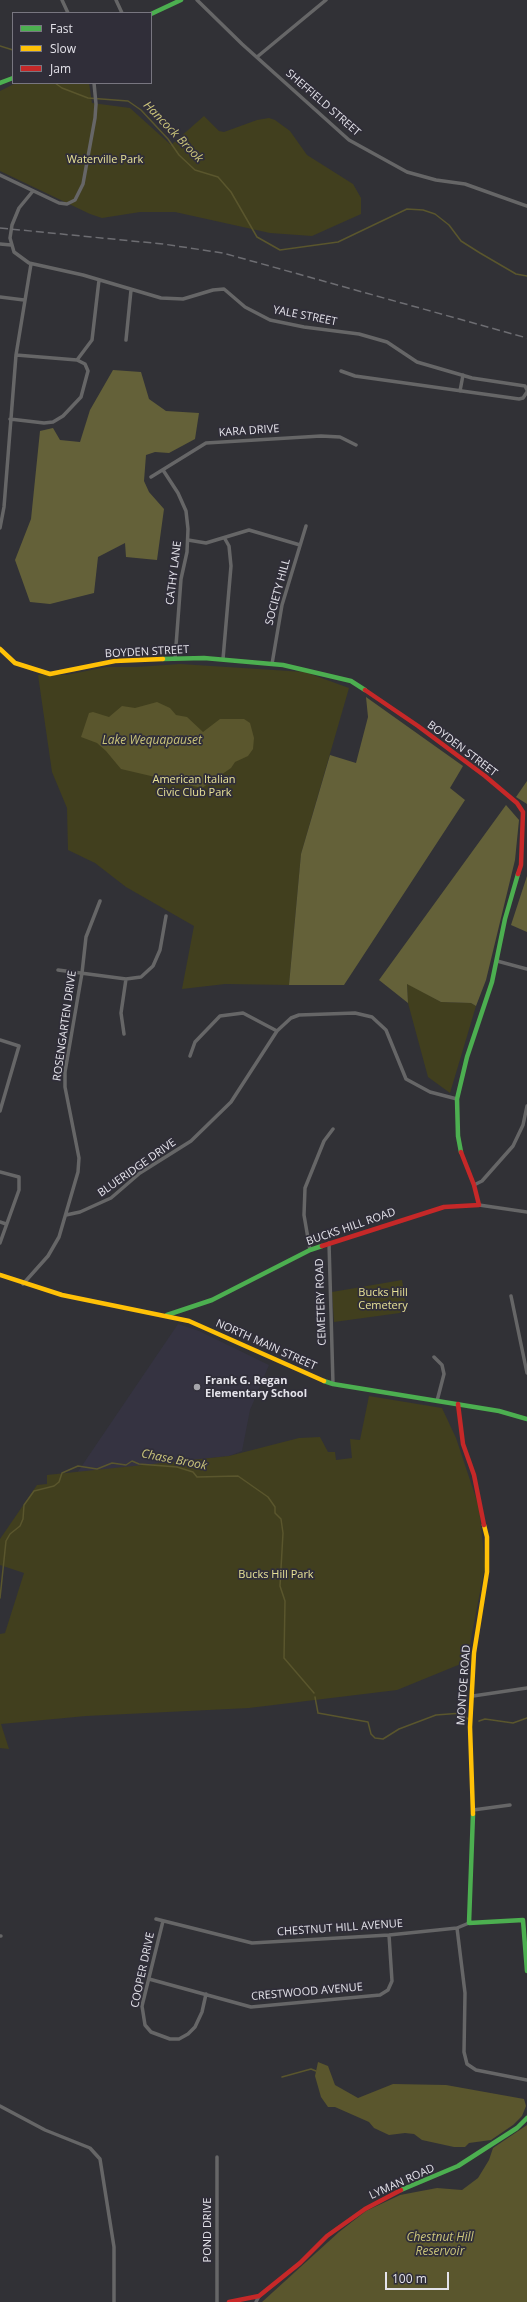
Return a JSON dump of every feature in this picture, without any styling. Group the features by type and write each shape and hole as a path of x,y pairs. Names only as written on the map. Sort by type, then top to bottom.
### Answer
{"street":[{"path":"62,0 68,12"},
{"path":"116,0 122,12"},
{"path":"152,14 181,0"},
{"name":"SHEFFIELD STREET","path":"197,0 257,57 349,140 388,163 408,172 436,180 478,188 527,206"},
{"path":"257,57 326,0"},
{"path":"0,83 12,78"},
{"path":"0,175 63,204 71,203 77,198 85,174 96,104 94,84"},
{"path":"0,528 4,507 16,355 30,264 18,256 11,245 10,234 15,217 25,198 33,191"},
{"path":"0,244 11,245"},
{"name":"YALE STREET","path":"30,264 99,280 160,298 183,300 213,290 224,289 245,307 270,320 304,327 359,334 387,342 417,362 463,375 525,386 527,391 523,398 519,399 355,376 341,371"},
{"path":"78,360 92,340 99,280"},
{"path":"126,340 131,290"},
{"path":"0,297 24,300"},
{"path":"10,419 44,423 53,422 63,416 81,397 88,371 85,364 78,360 16,355"},
{"path":"460,391 463,375"},
{"name":"KARA DRIVE","path":"151,477 183,456 206,443 212,442 322,436 340,437 356,445"},
{"name":"CATHY LANE","path":"163,470 178,493 186,512 188,540 181,579 175,659"},
{"name":"SOCIETY HILL","path":"272,664 282,605 306,526"},
{"path":"188,540 206,543 225,539 249,530 300,545"},
{"path":"223,659 231,566 229,546 225,539"},
{"name":"BOYDEN STREET","path":"0,649 6,656 26,668 50,674 65,672 103,662 223,659 272,664 344,679 361,686 479,771 516,803 523,812 520,865 505,920 497,961 467,1057 457,1099 458,1136 462,1159 474,1185 479,1205"},
{"name":"ROSENGARTEN DRIVE","path":"23,1284 48,1256 59,1237 78,1172 79,1158 65,1087 65,1072 82,973 86,937 100,902"},
{"path":"58,970 126,979 141,977 153,966 160,950 166,916"},
{"path":"497,961 527,969"},
{"path":"124,1034 121,1013 126,979"},
{"path":"190,1056 195,1042 220,1016 243,1013 277,1031"},
{"name":"BLUERIDGE DRIVE","path":"66,1215 80,1212 111,1198 140,1173 190,1141 211,1124 231,1102 277,1031 290,1018 299,1015 355,1013 368,1016 381,1024 386,1030 402,1072 411,1084 430,1092 457,1099"},
{"path":"0,1040 19,1046 2,1098 0,1111"},
{"path":"474,1185 482,1181 513,1146 525,1126 527,1106"},
{"path":"310,1250 304,1214 305,1188 312,1166 324,1141 333,1129"},
{"path":"0,1172 19,1177 19,1190 0,1243"},
{"name":"BUCKS HILL ROAD","path":"167,1315 212,1300 310,1250 444,1207 479,1205 527,1212"},
{"path":"0,1222 6,1224"},
{"name":"CEMETERY ROAD","path":"329,1243 333,1384"},
{"name":"NORTH MAIN STREET","path":"0,1275 23,1284 62,1294 189,1320 308,1376 333,1384 499,1410 527,1419"},
{"path":"511,1296 527,1373"},
{"path":"434,1357 442,1365 444,1374 437,1401"},
{"name":"MONTOE ROAD","path":"458,1404 463,1444 474,1475 486,1537 487,1572 474,1654 473,1696 470,1727 473,1810 469,1923"},
{"path":"473,1696 527,1688"},
{"path":"473,1810 510,1805"},
{"name":"CHESTNUT HILL AVENUE","path":"156,1919 252,1943 389,1935 457,1928 469,1923 525,1920"},
{"path":"525,1920 527,1970"},
{"name":"COOPER DRIVE","path":"163,1921 142,2006 142,2015 146,2025 151,2032 160,2037 179,2038 188,2034 195,2027 202,2012 206,1994"},
{"path":"457,1928 465,1993 464,2052 467,2064 476,2070 527,2080"},
{"name":"CRESTWOOD AVENUE","path":"149,1979 251,2007 380,1995 388,1990 392,1981 389,1935"},
{"path":"0,2106 45,2130 90,2148 100,2159 114,2247 114,2302"},
{"name":"LYMAN ROAD","path":"256,2302 259,2296 300,2263 327,2236 365,2209 398,2191 458,2166 517,2128 527,2118"},
{"name":"POND DRIVE","path":"217,2157 217,2302"},
{"path":"229,2302 259,2296"}],"shaded area":[{"path":"113,370 141,372 149,399 166,411 199,413 195,439 169,453 155,452 146,455 144,481 149,492 164,509 157,560 126,557 125,543 98,557 94,593 50,604 30,602 15,560 31,519 40,431 53,428 60,440 80,442 90,410"},
{"path":"366,697 463,766 450,788 465,800 344,985 289,985 301,854 330,755 356,763 368,717"},
{"path":"527,781 527,804 516,797"},
{"path":"506,805 519,820 515,860 486,980 476,1006 471,1003 441,1002 407,984 408,1003 379,980"},
{"path":"527,876 527,932 511,925"},
{"name":"Frank G. Regan Elementary School","path":"178,1324 199,1331 269,1365 250,1410 242,1451 229,1456 77,1473"}],"green space":[{"name":"Waterville Park","path":"14,84 89,84 92,103 130,108 171,145 204,116 219,131 224,132 257,120 269,118 275,120 290,131 307,155 353,184 361,198 361,214 312,236 270,233 175,212 140,212 102,218 90,214 0,171 0,91"},
{"name":"American Italian Civic Club Park","path":"180,664 305,672 349,688 301,854 289,985 225,984 182,989 194,926 126,887 95,863 68,850 67,808 52,772 38,675 66,675 106,667 136,667"},
{"path":"407,983 441,1002 471,1003 476,1006 450,1093 428,1077 408,1003"},
{"name":"Bucks Hill Cemetery","path":"402,1280 407,1312 334,1322 332,1292"},
{"name":"Bucks Hill Park","path":"369,1396 442,1408 456,1438 479,1507 485,1566 468,1661 397,1690 249,1708 86,1716 1,1724 9,1749 0,1748 0,1634 5,1633 24,1573 0,1565 0,1539 37,1485 47,1484 47,1475 229,1456 299,1438 320,1437 328,1452 335,1452 336,1460 352,1458 350,1439 360,1440"}],"water":[{"name":"Lake Wequapauset","path":"157,702 170,708 176,715 187,717 203,732 220,719 244,719 250,723 254,738 253,749 248,756 235,762 231,768 202,788 121,769 97,743 81,737 89,713 93,712 109,717 122,706 135,708"},
{"path":"318,2062 328,2066 335,2085 358,2098 393,2084 446,2085 524,2099 526,2106 522,2116 513,2125 491,2140 469,2143 465,2147 454,2147 422,2140 414,2134 405,2133 389,2135 374,2128 369,2122 335,2107 328,2107 321,2097 315,2076"},
{"name":"Chestnut Hill Reservoir","path":"527,2125 527,2302 262,2302 339,2232 366,2211 400,2195 437,2188 462,2190 478,2178 489,2160 493,2148"}],"waterway":[{"name":"Hancock Brook","path":"0,46 12,50"},
{"name":"Hancock Brook","path":"56,84 62,88 88,98 128,101 141,110 168,139 179,155 195,170 218,177 231,192 257,237 280,250 338,242 407,209 423,210 435,214 449,225 461,241 516,274 527,276"},
{"name":"Chase Brook","path":"0,1598 6,1541 10,1534 20,1526 23,1519 24,1505 34,1491 54,1486 59,1482 62,1473 78,1466 97,1469 112,1463 126,1465 132,1461 139,1464 177,1467 193,1472 197,1477 238,1476 268,1497 275,1507 275,1513 281,1519 283,1533 280,1586 285,1601 284,1658 314,1693"},
{"name":"Chase Brook","path":"315,1697 318,1713 368,1722 371,1734 375,1738 383,1739 399,1729 436,1715 462,1713 468,1719"},
{"name":"Chase Brook","path":"479,1721 485,1719 513,1723 527,1718"},
{"path":"282,2077 311,2069 316,2071"}],"railway":[{"path":"0,228 163,244 223,253 527,338"}],"traffic: fast":[{"path":"152,14 181,0"},
{"path":"0,83 12,78"},
{"path":"163,659 204,658 283,665 351,681 365,690"},
{"path":"461,1152 458,1136 457,1099 467,1057 492,982 505,919 518,874"},
{"path":"167,1315 212,1300 310,1250 322,1246"},
{"path":"324,1381 333,1384 499,1411 527,1419"},
{"path":"473,1814 469,1923 523,1920 527,1971"},
{"path":"401,2190 458,2166 517,2128 527,2118"}],"traffic: slow":[{"path":"0,649 15,663 50,674 115,661 163,659"},
{"path":"0,1275 62,1295 189,1321 324,1381"},
{"path":"473,1814 470,1727 474,1653 487,1572 487,1537 484,1525"}],"traffic: jam":[{"path":"365,690 418,726 485,776 517,803 523,812 521,865 518,874"},
{"path":"322,1246 444,1207 479,1205 474,1185 461,1152"},
{"path":"458,1404 463,1444 474,1475 484,1525"},
{"path":"229,2302 259,2296 300,2263 327,2236 365,2209 401,2190"}],"place":[{"name":"Frank G. Regan Elementary School","path":"197,1387"}]}
